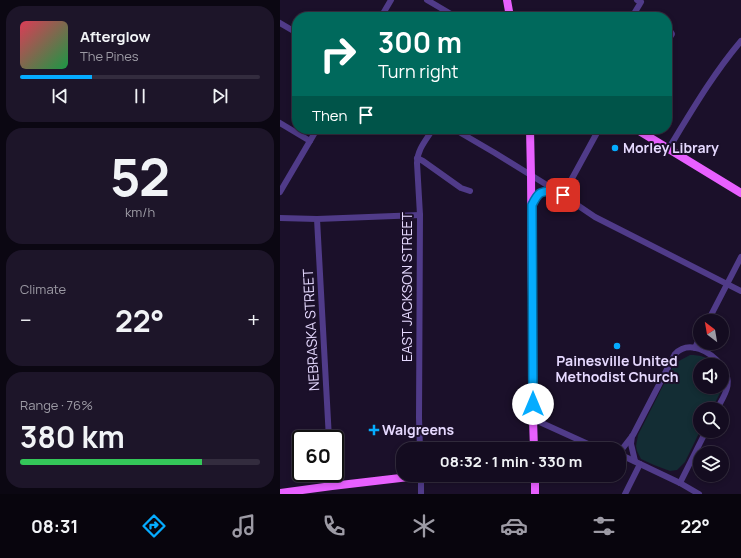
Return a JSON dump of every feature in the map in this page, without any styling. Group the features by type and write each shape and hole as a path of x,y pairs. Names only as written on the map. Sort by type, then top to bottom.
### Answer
{"main road":[{"path":"507,0 509,12"},
{"path":"530,134 534,442"},
{"path":"645,134 741,193"},
{"path":"280,493 304,492 332,486 396,478"},
{"path":"535,482 535,494"}],"street":[{"path":"384,12 391,0"},
{"path":"427,0 447,12"},
{"path":"635,12 641,2 637,0"},
{"path":"280,22 292,30"},
{"path":"669,148 730,53 741,41"},
{"path":"280,123 292,130"},
{"path":"298,134 310,141"},
{"path":"280,192 314,134"},
{"path":"430,134 417,158 461,188 470,191"},
{"path":"463,134 563,195 601,221 741,291"},
{"path":"563,195 596,134"},
{"name":"EAST JACKSON STREET","path":"417,158 420,215 420,442"},
{"path":"532,205 537,195 542,192 555,190"},
{"path":"280,218 316,219 420,215"},
{"name":"NEBRASKA STREET","path":"316,219 328,430"},
{"path":"712,314 741,257"},
{"path":"626,443 675,354 683,348 693,348"},
{"path":"699,350 714,358"},
{"path":"533,419 583,442"},
{"path":"625,494 637,463 631,444 632,434"},
{"path":"680,483 702,438"},
{"path":"626,457 680,483 690,492 699,494"},
{"path":"332,482 332,486"},
{"path":"421,494 422,482"}],"shaded area":[{"path":"690,355 697,355 706,358 693,358 693,394 720,394 716,402 693,402 693,438 697,438 685,462 677,470 670,471 641,459 636,446 638,435 673,366"}],"place":[{"name":"Morley Library","path":"615,148"},
{"name":"Painesville United Methodist Church","path":"617,346"},
{"name":"Walgreens","path":"374,430"}],"route":[{"path":"533,404 532,205 537,195 542,192 555,190 563,195"}]}
